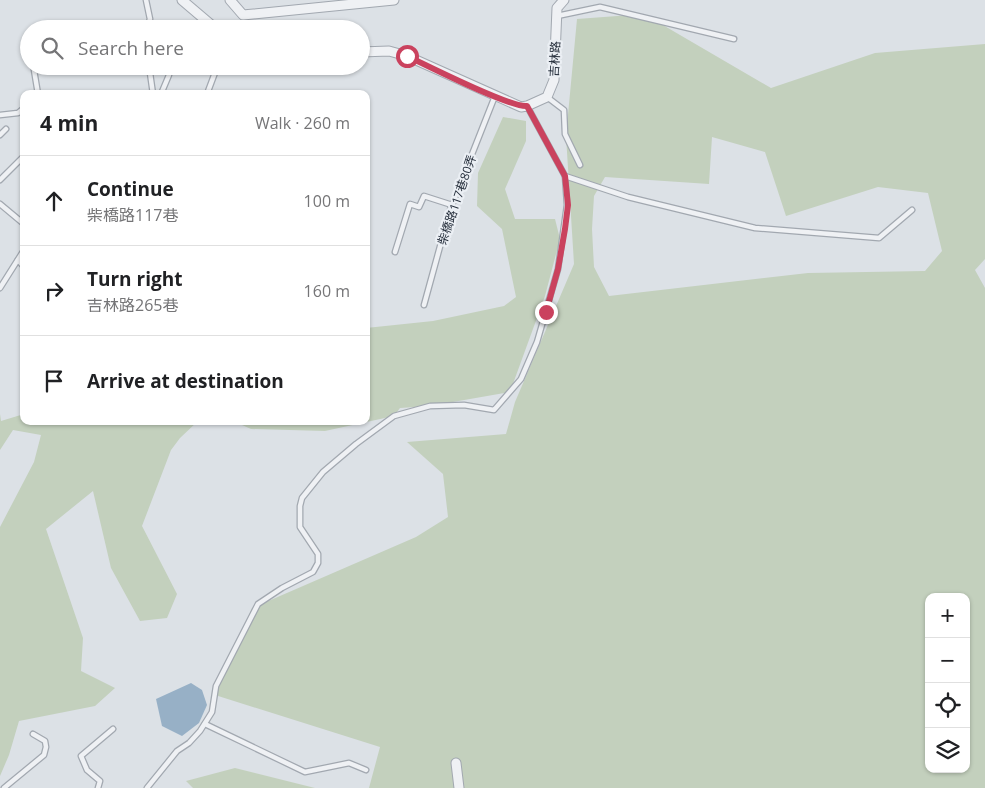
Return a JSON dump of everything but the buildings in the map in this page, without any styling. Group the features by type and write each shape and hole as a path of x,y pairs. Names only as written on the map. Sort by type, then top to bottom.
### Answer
{"street":[{"path":"182,0 205,20"},
{"path":"230,0 243,15 351,2 394,0"},
{"name":"吉林路","path":"547,97 554,80 557,8 564,0"},
{"path":"370,52 389,51 407,56 521,107 547,97"},
{"path":"456,763 459,788"}],"lane":[{"path":"146,0 150,20"},
{"path":"557,16 600,7 734,39"},
{"path":"35,75 37,90"},
{"path":"150,75 152,90"},
{"path":"163,90 169,75"},
{"path":"208,90 214,75"},
{"name":"柴橋路117巷80弄","path":"424,305 452,205 495,96"},
{"path":"547,97 564,110 565,134 580,165"},
{"path":"147,788 177,751 189,743 205,724 212,712 216,686 258,604 282,588 312,572 318,563 318,554 300,527 300,506 302,498 323,472 356,444 394,416 430,406 464,405 494,410 520,379 537,342 544,320 558,269 568,205 565,176 527,106"},
{"path":"0,115 20,111"},
{"path":"0,135 6,130"},
{"path":"0,180 20,160"},
{"path":"565,176 628,197 754,228 879,238 912,210"},
{"path":"395,252 410,204 418,207 424,196 452,205"},
{"path":"0,204 20,221"},
{"path":"0,288 20,257"},
{"path":"205,724 305,772 349,762 366,770"},
{"path":"98,788 100,782 87,770 81,756 113,729"},
{"path":"4,788 44,755 45,741 32,734"}],"green space":[{"path":"644,14 771,88 875,53 985,44 985,259 975,270 985,288 985,788 369,788 380,747 215,695 252,608 416,537 448,517 443,474 407,442 506,434 515,402 574,264 566,136 577,19","holes":["712,137 765,152 786,216 878,187 928,193 942,251 925,271 808,273 609,296 594,267 592,229 594,196 605,177 709,184"]},
{"path":"503,117 526,121 526,141 505,189 515,219 555,219 560,239 545,296 510,392 430,406 400,408 394,416 370,421 370,328 433,321 504,306 516,297 502,229 477,206 478,173"},
{"path":"0,414 1,421 20,415 20,425 194,425 171,450 142,526 177,594 167,618 140,621 111,568 93,491 46,529 83,638 81,671 115,688 95,706 19,721 9,755 0,776 0,527 34,462 41,435 13,430 0,450"},
{"path":"242,425 353,425 325,431 251,429"},
{"path":"235,768 315,788 193,788 186,781"}],"water":[{"path":"191,683 202,690 207,705 199,723 182,736 162,726 156,699"}],"route":[{"path":"407,56 521,107 527,106 565,176 568,205 558,269 546,312"}]}
